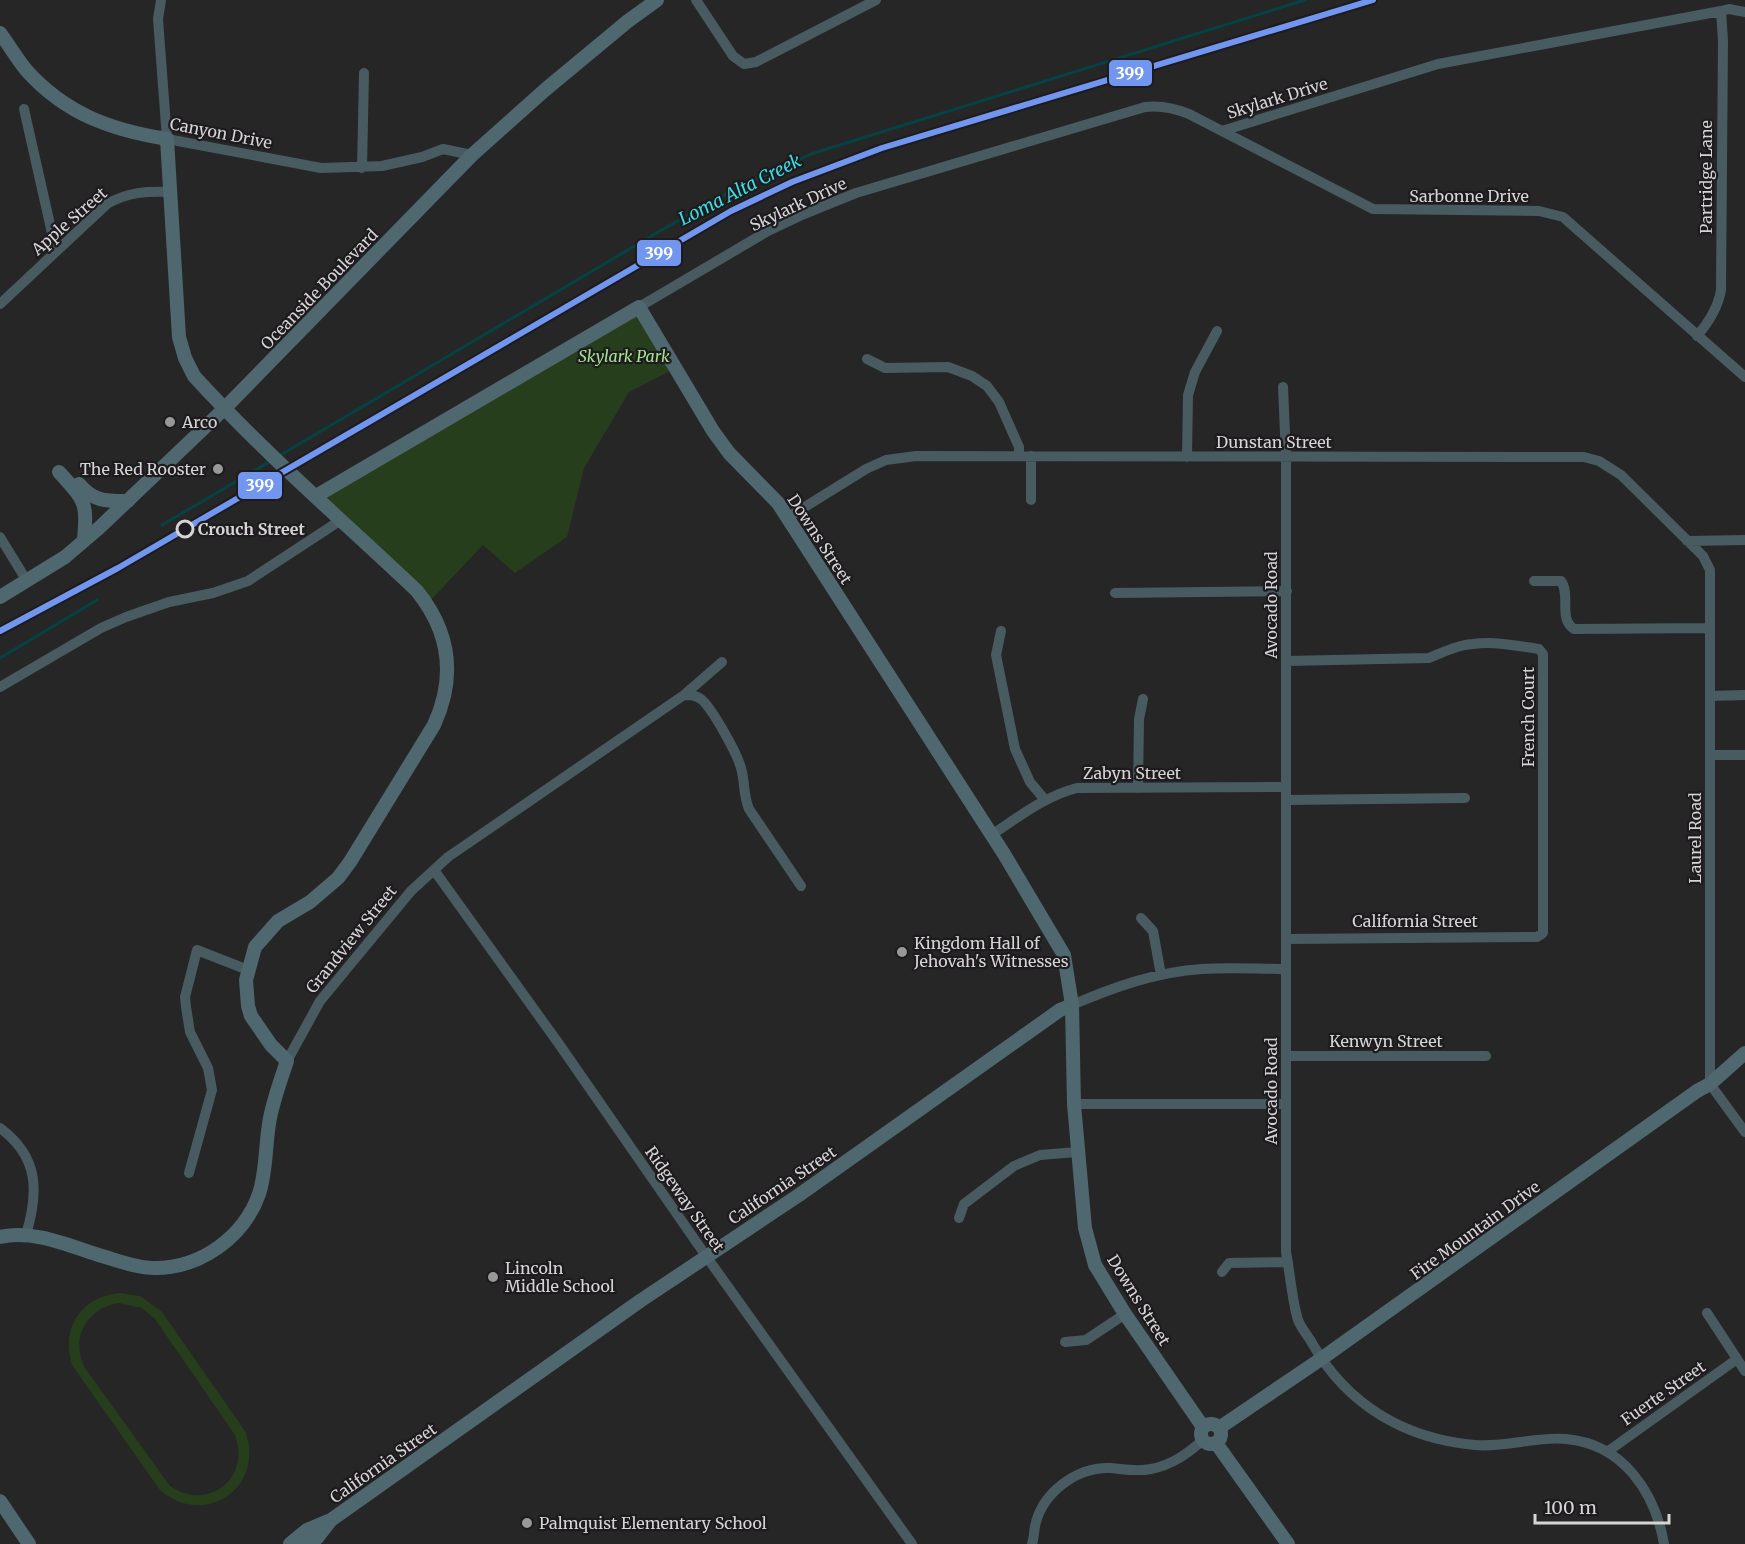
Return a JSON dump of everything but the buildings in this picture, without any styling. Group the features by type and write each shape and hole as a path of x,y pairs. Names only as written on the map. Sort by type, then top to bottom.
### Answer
{"main road":[{"path":"628,21 638,0"},
{"name":"Oceanside Boulevard","path":"0,597 65,557 84,541 224,409 472,155 534,98 657,0"},
{"name":"Canyon Drive","path":"0,33 27,70 54,97 93,120 127,132 167,139"},
{"path":"167,139 179,337 185,358 194,376 278,463 417,591 428,604 444,637 447,683 441,711 434,725 338,878 310,902 278,921 255,947 246,980 248,1006 251,1016 271,1046 287,1061"},
{"path":"316,496 639,307"},
{"name":"Downs Street","path":"639,307 718,438 729,453 778,503 992,835 1064,955 1072,1005 1077,1152 1085,1228 1095,1265 1207,1437 1288,1544"},
{"path":"84,541 86,512 84,503 61,470 90,496 101,500 128,501"},
{"name":"California Street","path":"290,1544 307,1530 331,1520 1060,1010 1072,1005"},
{"name":"Fire Mountain Drive","path":"1207,1437 1221,1434 1219,1428 1321,1359 1710,1084 1745,1053"},
{"name":"Grandview Street","path":"0,1237 11,1234 27,1235 134,1265 154,1268 171,1267 206,1256 232,1238 244,1225 258,1196 264,1176 271,1116 287,1061"},
{"path":"0,1501 29,1544"},
{"name":"California Street","path":"308,1544 331,1520"}],"street":[{"path":"161,0 158,20 167,139"},
{"path":"696,0 733,56 744,64 756,62 876,0"},
{"name":"Skylark Drive","path":"639,307 768,231 856,193 1144,106 1157,105 1174,108 1222,131 1438,64 1721,10 1745,12"},
{"name":"Partridge Lane","path":"1697,336 1719,302 1721,290 1723,41 1721,10"},
{"path":"362,168 364,73"},
{"path":"24,109 56,251"},
{"name":"Sarbonne Drive","path":"1222,131 1373,209 1539,210 1563,217 1745,377"},
{"name":"Canyon Drive","path":"167,139 321,168 362,168 422,157 443,149 472,155"},
{"name":"Apple Street","path":"0,304 107,204 121,196 147,191 171,192"},
{"path":"1187,457 1187,399 1195,372 1217,331"},
{"path":"867,359 885,368 948,367 972,376 987,386 999,402 1025,456 1031,500"},
{"name":"Avocado Road","path":"1283,387 1287,591 1286,1252 1298,1320 1321,1359 1357,1400 1398,1426 1444,1442 1478,1445 1566,1439 1599,1446 1627,1466 1647,1493 1661,1528 1664,1544"},
{"name":"Dunstan Street","path":"787,519 866,469 886,460 916,456 1584,457 1599,461 1621,475 1687,541"},
{"path":"0,687 101,628 126,616 169,602 213,593 248,581 341,520"},
{"path":"0,537 27,581"},
{"path":"1687,541 1745,540"},
{"name":"Laurel Road","path":"1687,541 1703,556 1710,570 1710,1084"},
{"path":"1534,581 1561,581 1565,587 1566,619 1569,626 1574,629 1710,628"},
{"path":"1115,593 1287,591"},
{"path":"1001,631 996,655 1015,749 1030,782 1045,800"},
{"name":"French Court","path":"1286,661 1429,658 1473,644 1539,649 1543,654 1543,933"},
{"name":"Grandview Street","path":"287,1061 320,1001 411,891 448,857 684,695 722,662"},
{"path":"684,695 693,695 702,700 736,752 742,771 745,800 749,809 801,886"},
{"path":"1710,696 1745,695"},
{"path":"1138,788 1139,719 1143,699"},
{"path":"1710,755 1745,755"},
{"name":"Zabyn Street","path":"992,835 1045,800 1077,788 1286,787"},
{"path":"1286,800 1465,798"},
{"name":"Ridgeway Street","path":"434,870 559,1044 706,1257 912,1544"},
{"path":"1142,918 1153,931 1161,975"},
{"name":"California Street","path":"1286,939 1537,937 1543,933"},
{"path":"189,1173 212,1090 208,1068 190,1032 185,997 197,950 248,970"},
{"name":"California Street","path":"1072,1005 1128,983 1161,975 1202,969 1286,969"},
{"name":"Kenwyn Street","path":"1286,1056 1486,1056"},
{"path":"1710,1084 1745,1132"},
{"path":"1074,1104 1286,1104"},
{"path":"0,1128 11,1137 29,1160 34,1189 32,1216 27,1235"},
{"path":"959,1218 964,1204 1014,1166 1040,1155 1077,1152"},
{"path":"1222,1272 1230,1263 1288,1262"},
{"path":"1707,1313 1745,1371"},
{"path":"1065,1342 1086,1340 1125,1314"},
{"name":"Fuerte Street","path":"1607,1452 1737,1359"},
{"path":"1032,1544 1035,1524 1045,1502 1059,1486 1070,1479 1089,1471 1108,1468 1150,1470 1182,1458 1207,1437"}],"green space":[{"name":"Skylark Park","path":"639,307 676,368 629,392 584,468 567,537 515,573 483,545 427,604 316,496"},
{"path":"120,1293 140,1296 162,1312 245,1431 249,1451 247,1469 239,1485 227,1496 212,1503 195,1505 177,1501 160,1490 72,1365 69,1339 72,1327 84,1308 106,1296","holes":["119,1303 142,1308 155,1319 235,1435 238,1451 237,1465 223,1487 211,1493 198,1495 184,1493 170,1486 85,1368 79,1346 80,1336 90,1318 107,1306"]}],"waterway":[{"name":"Loma Alta Creek","path":"279,456 660,231 733,190 811,154 1305,0"},
{"name":"Loma Alta Creek","path":"162,525 271,461"},
{"name":"Loma Alta Creek","path":"0,658 97,600"}],"transit line":[{"name":"399","path":"0,631 118,568 731,211 792,182 882,148 1373,0"}],"place":[{"name":"Arco","path":"170,422"},
{"name":"The Red Rooster","path":"218,469"},
{"name":"Crouch Street","path":"185,529"},
{"name":"Kingdom Hall of Jehovah's Witnesses","path":"902,952"},
{"name":"Lincoln Middle School","path":"493,1277"},
{"name":"Palmquist Elementary School","path":"527,1523"}]}
